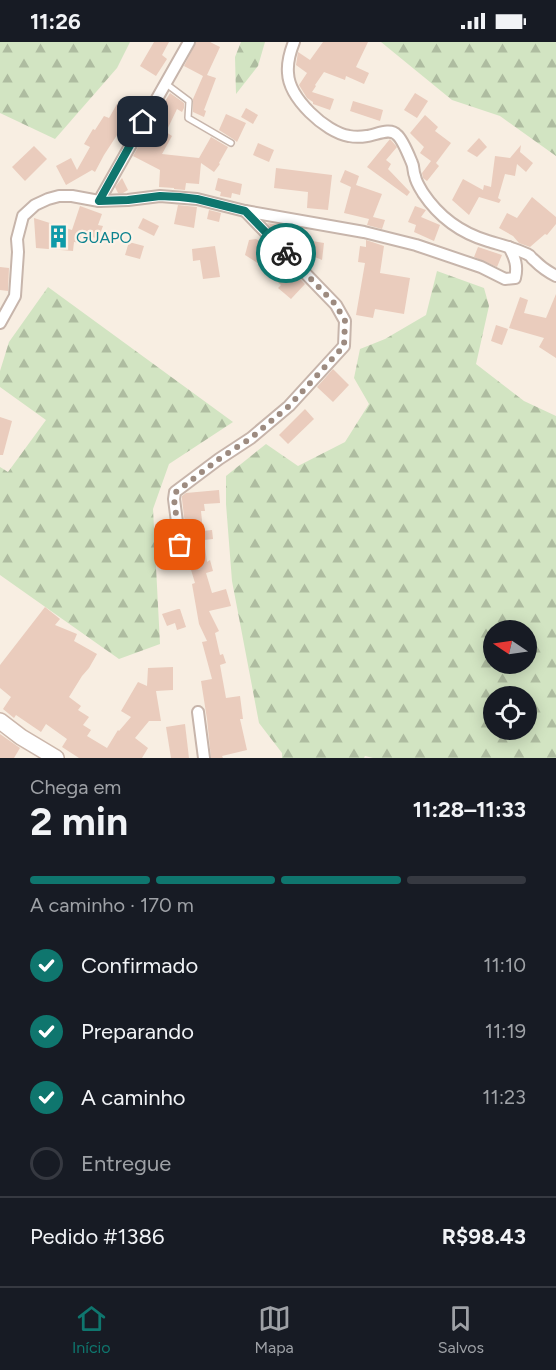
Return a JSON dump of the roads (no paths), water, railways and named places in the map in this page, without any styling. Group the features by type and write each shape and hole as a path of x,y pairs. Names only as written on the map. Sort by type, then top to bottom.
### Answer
{"main road":[{"path":"0,721 56,758"}],"street":[{"path":"99,201 189,42"},
{"path":"294,42 288,61 288,74 291,87 301,103 327,126 347,136 364,137 383,132 393,132 398,135 413,164 415,177 423,192 434,207 457,228 530,256 556,276"},
{"path":"0,323 15,296 18,238 23,216 35,205 59,196 99,201 160,196 197,199 245,211 364,232 416,245 481,267 505,279 515,278 518,270 509,247"},
{"path":"180,545 174,499 176,492 251,438 289,406 344,346 345,321 336,305 245,211"},
{"path":"198,712 204,758"}],"lane":[{"path":"165,83 189,101 188,118 231,143"}],"place":[{"name":"GUAPO","path":"58,237"}]}
